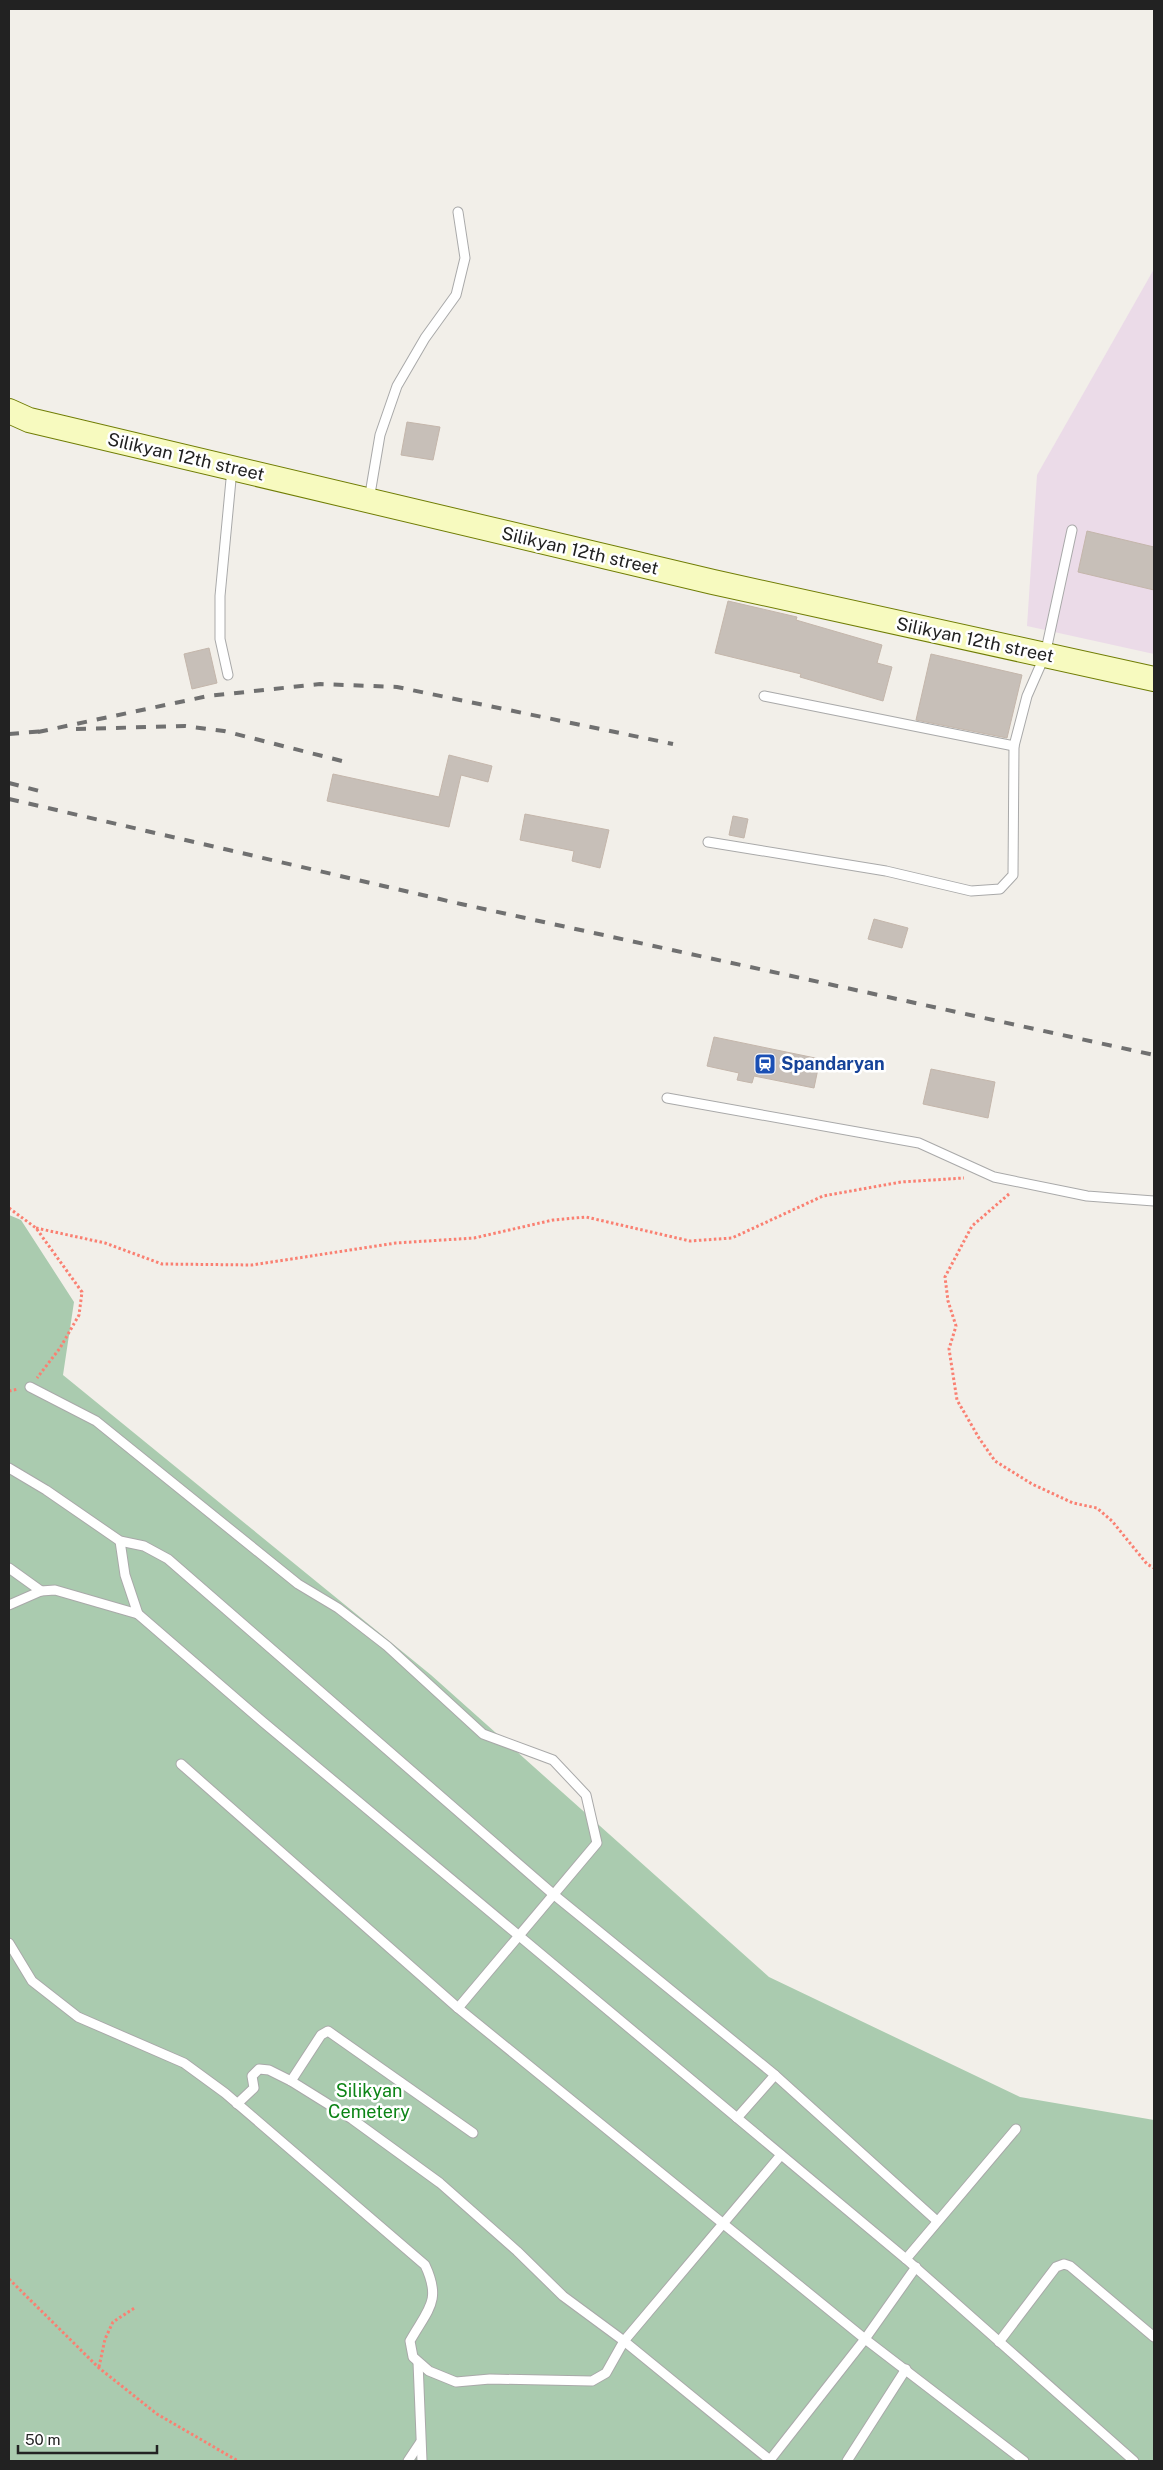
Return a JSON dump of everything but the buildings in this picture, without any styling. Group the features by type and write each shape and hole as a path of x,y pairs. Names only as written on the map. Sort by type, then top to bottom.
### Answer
{"main road":[{"name":"Silikyan 12th street","path":"9,411 30,420 713,582 1154,679"}],"lane":[{"path":"369,501 380,435 396,386 425,338 456,295 465,258 458,212"},
{"path":"228,675 220,639 220,596 232,468"},
{"path":"708,842 886,871 970,891 1000,889 1013,875 1014,746 1027,696 1045,655 1072,530"},
{"path":"764,696 1014,746"},
{"path":"666,1098 919,1143 994,1177 1087,1196 1154,1201"},
{"path":"30,1387 96,1421 298,1584 338,1608 387,1646 483,1734 553,1760 586,1795 597,1843 458,2008"},
{"path":"9,1468 46,1490 120,1541 144,1546 168,1559 553,1894 774,2075 937,2221"},
{"path":"120,1541 125,1575 138,1614"},
{"path":"9,1568 40,1591"},
{"path":"9,1605 40,1591 55,1590 138,1614 519,1936 906,2258 1134,2461"},
{"path":"182,1764 458,2008 865,2339 1024,2461"},
{"path":"9,1943 32,1981 78,2017 184,2063 237,2104 425,2265 433,2283 433,2301 410,2341 413,2357 429,2371 456,2382 490,2379 592,2381 606,2373 624,2341 781,2155"},
{"path":"291,2081 321,2035 328,2031 473,2133"},
{"path":"237,2104 254,2088 252,2076 259,2070 269,2070 291,2081 352,2119 440,2182 518,2251 562,2296 624,2341 771,2461 865,2339 916,2267"},
{"path":"737,2118 774,2075"},
{"path":"906,2258 1016,2128"},
{"path":"1000,2342 1056,2267 1064,2264 1070,2266 1154,2337"},
{"path":"418,2362 422,2461"},
{"path":"852,2459 906,2370"},
{"path":"408,2461 420,2443"}],"path":[{"path":"36,1228 104,1242 162,1264 252,1265 396,1243 474,1238 553,1220 586,1217 690,1241 732,1238 823,1196 901,1182 994,1177"},
{"path":"1023,1183 972,1226 946,1277 948,1301 956,1326 948,1349 958,1400 979,1438 995,1461 1032,1484 1073,1503 1097,1508 1112,1521 1147,1564 1154,1568"},
{"path":"9,1208 36,1228 82,1292 79,1315 60,1348 30,1387 9,1391"},
{"path":"9,2279 99,2368 157,2414 238,2461"},
{"path":"99,2368 104,2339 113,2322 136,2307"}],"shaded area":[{"path":"1154,269 1154,654 1027,626 1037,475"}],"green space":[{"name":"Silikyan Cemetery","path":"9,1215 21,1220 74,1302 63,1375 431,1675 769,1977 1020,2097 1154,2120 1154,2461 9,2461"}],"railway":[{"path":"38,732 208,696 320,684 397,687 673,744"},
{"path":"76,729 185,726 224,731 342,761"},
{"path":"9,734 44,731"},
{"path":"9,783 47,793"},
{"path":"9,799 461,904 1154,1055"}],"place":[{"name":"Spandaryan","path":"765,1064"}]}
